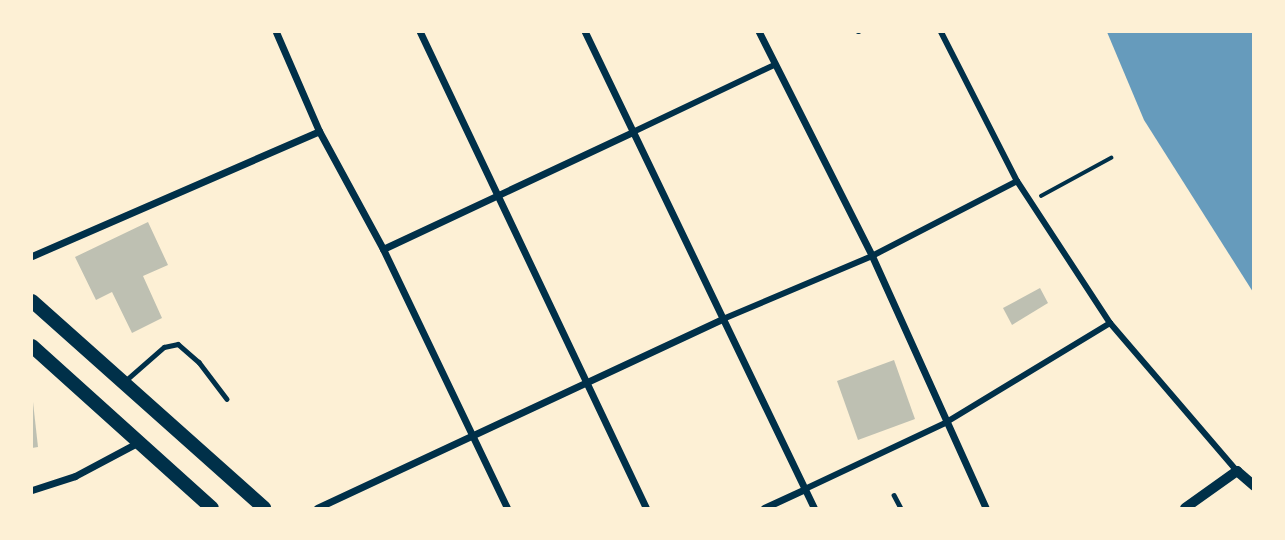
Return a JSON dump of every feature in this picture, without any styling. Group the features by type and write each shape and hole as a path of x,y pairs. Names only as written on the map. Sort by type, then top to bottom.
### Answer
{"main road":[{"path":"32,301 264,509"},
{"path":"32,346 212,509"}],"street":[{"path":"275,32 319,131 383,249 507,509"},
{"path":"420,32 646,509"},
{"path":"585,32 814,509"},
{"path":"758,32 872,256 986,509"},
{"path":"941,32 1017,181 1110,323 1237,471 1254,486"},
{"path":"383,249 498,198 774,65"},
{"path":"32,256 319,131"},
{"path":"317,509 586,386 723,319 872,256 1017,181"},
{"path":"764,509 945,423 1110,323"},
{"path":"32,490 75,476 137,443"},
{"path":"1185,509 1237,471"}],"lane":[{"path":"124,383 164,347 178,344 199,362 227,400"},
{"path":"894,495 901,509"}],"path":[{"path":"1030,202 1111,158"}],"water":[{"path":"1107,32 1253,32 1253,292 1144,120"}],"building":[{"path":"148,222 168,265 143,276 162,318 132,333 112,292 96,300 75,257"},
{"path":"1040,288 1048,303 1012,325 1003,308"},
{"path":"894,360 915,419 858,440 837,381"},
{"path":"32,393 38,447 32,448"}]}
